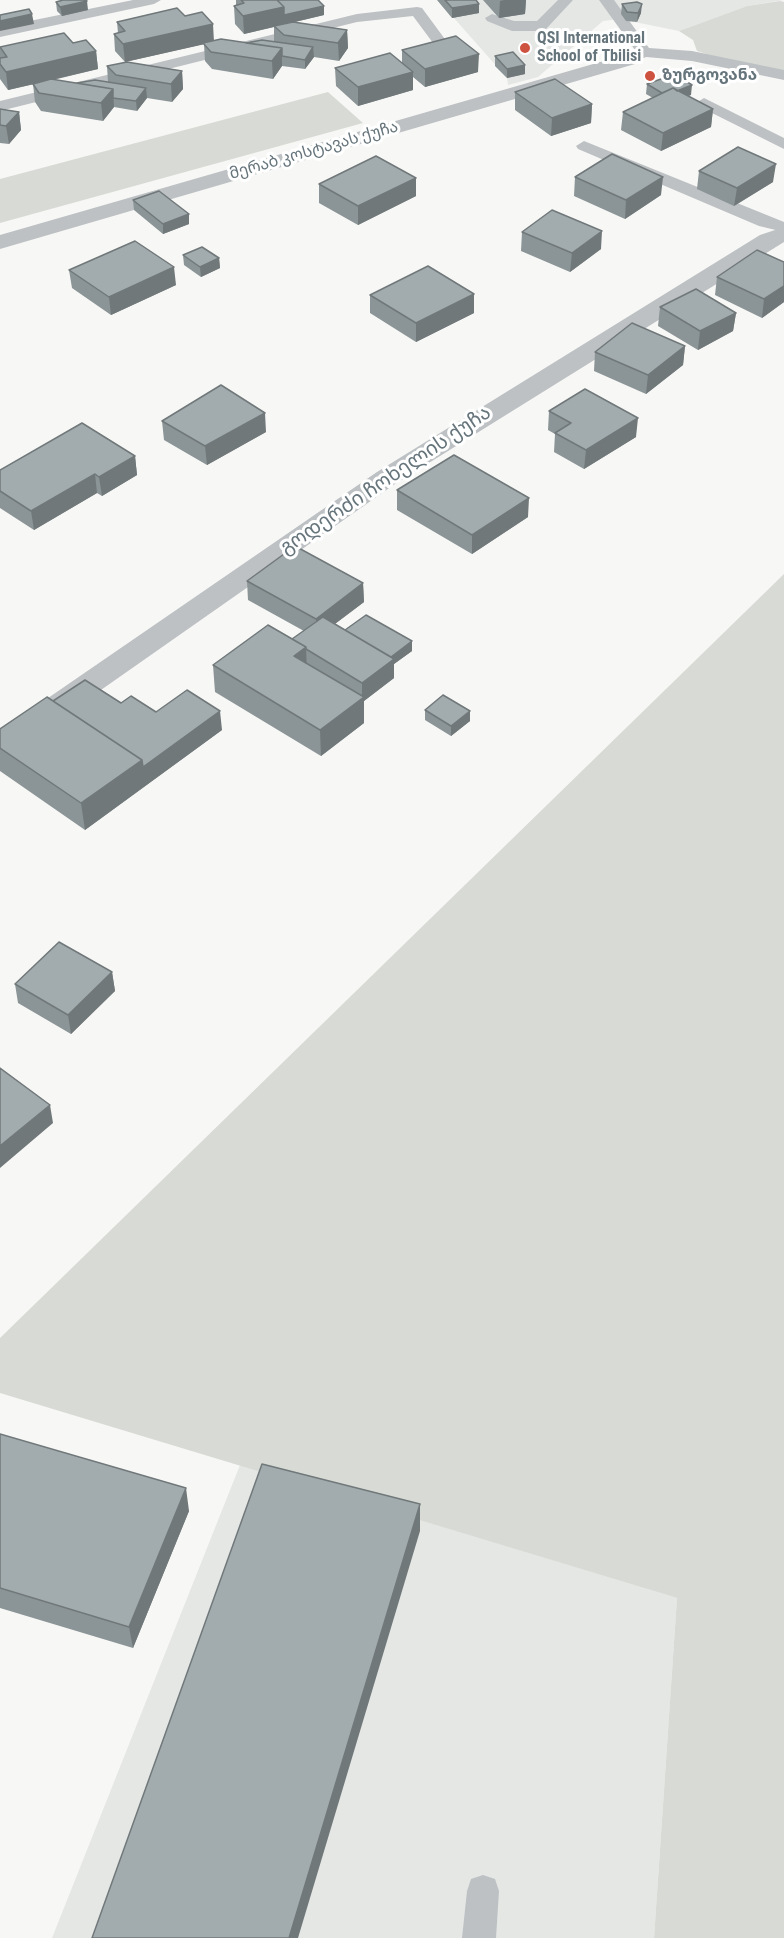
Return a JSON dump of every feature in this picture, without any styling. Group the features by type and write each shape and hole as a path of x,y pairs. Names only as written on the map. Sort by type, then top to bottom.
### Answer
{"street":[{"name":"მერაბ კოსტავას ქუჩა","path":"0,242 636,56"},
{"name":"გოდერძი ჩოხელის ქუჩა","path":"0,746 386,478 768,240 784,234"}],"lane":[{"path":"0,32 154,0"},
{"path":"492,18 512,26 541,26 566,0"},
{"path":"606,0 636,56 692,56 784,75"},
{"path":"0,106 357,18 417,11 445,50 410,59"},
{"path":"704,103 784,144"},
{"path":"584,146 765,222 784,227"},
{"path":"479,1938 483,1892"}],"shaded area":[{"name":"QSI International School of Tbilisi","path":"438,0 784,0 747,6 679,31 620,19 603,21 538,77 508,85 507,78"},
{"path":"784,2 784,73 737,64 697,51 693,40 679,31 747,6"},
{"path":"328,92 363,123 0,223 0,179"},
{"path":"784,574 784,1938 654,1938 677,1598 0,1393 0,1338"},
{"path":"240,1465 677,1598 654,1938 52,1938"}],"building":[{"path":"241,0 277,0 284,7 243,16 234,6 244,3"},
{"path":"277,0 318,0 324,6 284,15 284,7"},
{"path":"445,0 476,0 479,4 452,8"},
{"path":"87,1 60,7 56,2"},
{"path":"637,2 642,4 638,13 627,12 622,4"},
{"path":"177,8 185,16 202,12 213,24 123,44 114,34 125,31 117,22"},
{"path":"29,9 32,14 0,21 0,15"},
{"path":"293,22 347,30 338,43 284,35 274,26"},
{"path":"64,33 73,43 86,40 96,51 6,72 0,64 0,58 7,57 0,47"},
{"path":"456,36 479,54 425,69 402,50"},
{"path":"221,39 282,48 272,61 211,52 203,43"},
{"path":"262,40 313,47 305,60 282,56 282,48 246,43"},
{"path":"513,52 525,65 507,69 495,56"},
{"path":"390,53 413,72 358,87 335,68"},
{"path":"127,62 182,71 171,84 116,75 107,66"},
{"path":"675,74 692,85 677,91 673,88 662,93 647,84"},
{"path":"51,79 113,89 101,103 39,93 33,84"},
{"path":"555,79 592,104 552,118 515,92"},
{"path":"95,80 146,88 136,101 113,98 113,89 77,83"},
{"path":"673,88 713,109 663,133 623,112"},
{"path":"0,109 19,112 6,126 0,125"},
{"path":"738,147 776,164 737,188 699,171"},
{"path":"612,154 663,177 626,200 575,177"},
{"path":"376,156 416,178 358,206 319,184"},
{"path":"159,191 189,214 163,224 133,200"},
{"path":"552,210 602,231 572,253 522,232"},
{"path":"135,241 174,267 109,297 69,270"},
{"path":"202,247 219,258 200,267 183,255"},
{"path":"757,250 784,262 784,286 764,299 717,277"},
{"path":"428,266 474,294 416,323 370,295"},
{"path":"696,289 736,313 700,331 660,307"},
{"path":"632,323 685,346 648,375 595,352"},
{"path":"221,385 265,413 205,446 162,421"},
{"path":"585,389 638,418 586,450 555,433 571,423 549,411"},
{"path":"82,423 135,456 99,477 95,474 31,511 0,491 0,470"},
{"path":"454,455 529,498 472,535 397,490"},
{"path":"295,546 363,583 316,619 247,581"},
{"path":"366,615 412,641 391,657 345,630"},
{"path":"323,617 394,659 362,683 292,639"},
{"path":"268,625 306,647 294,656 364,697 320,730 213,665"},
{"path":"85,680 121,703 131,696 156,712 187,690 220,711 143,767 142,760 53,701"},
{"path":"443,695 470,711 451,726 425,710"},
{"path":"47,697 142,760 81,803 0,748 0,729"},
{"path":"59,942 112,972 68,1015 15,984"},
{"path":"0,1068 50,1105 0,1146"},
{"path":"0,1434 186,1488 129,1627 0,1588"},
{"path":"262,1464 420,1504 289,1938 92,1938"}],"place":[{"name":"QSI International School of Tbilisi","path":"525,48"},
{"name":"ზურგოვანა","path":"650,76"}]}
